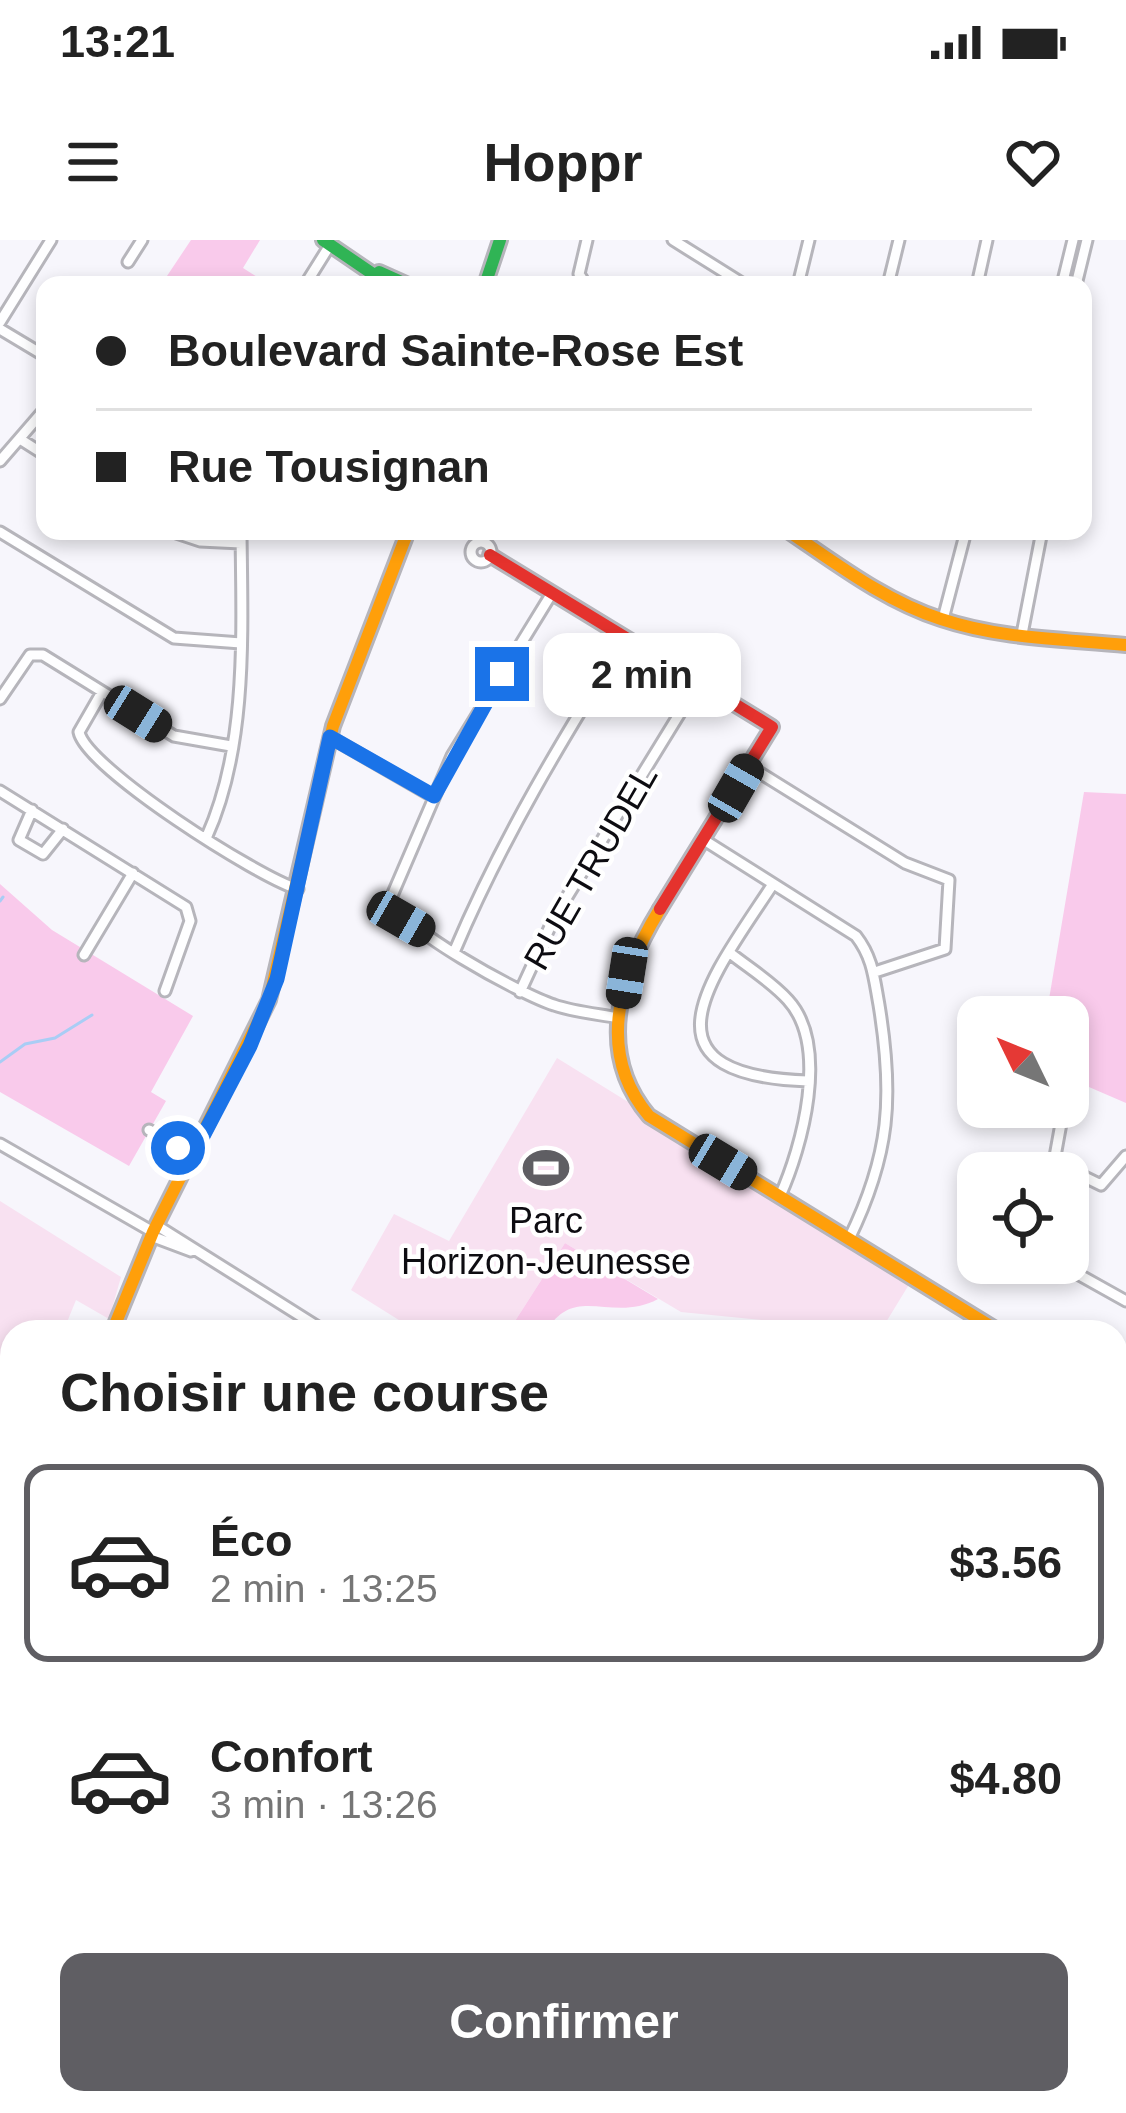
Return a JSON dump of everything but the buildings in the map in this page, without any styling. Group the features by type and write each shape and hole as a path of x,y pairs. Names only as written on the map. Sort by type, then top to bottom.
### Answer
{"street":[{"path":"36,350 0,325 51,240"},
{"path":"128,262 142,240"},
{"path":"488,276 500,240"},
{"path":"580,276 586,240"},
{"path":"673,240 731,276"},
{"path":"800,276 808,240"},
{"path":"890,276 899,240"},
{"path":"979,276 987,240"},
{"path":"1064,276 1073,240"},
{"path":"1078,276 1087,240"},
{"path":"310,276 327,242 377,276"},
{"path":"362,264 388,276"},
{"path":"0,461 36,423"},
{"path":"23,441 36,449"},
{"path":"0,532 174,638 241,643"},
{"path":"207,836 226,793 241,643 241,540"},
{"path":"117,1320 154,1231 268,1004 330,737 405,540"},
{"path":"802,540 894,597 943,619 1022,634 1126,645"},
{"path":"943,619 964,540"},
{"path":"1022,634 1040,540"},
{"path":"490,555 772,728 641,940 627,973 619,1018 618,1066 632,1101 981,1320"},
{"path":"552,592 455,750 391,898 401,919 520,992 557,1007 619,1018"},
{"path":"455,950 529,792 626,638"},
{"path":"1,694 30,655 43,655 174,736 231,746"},
{"name":"RUE TRUDEL","path":"520,992 554,918 698,682"},
{"path":"102,692 79,732 81,741 118,777 298,889"},
{"path":"330,737 434,796"},
{"path":"749,766 905,863 949,880 945,949 875,971"},
{"path":"0,791 189,914 177,966 165,991"},
{"path":"32,810 20,840 25,847 44,854 63,829"},
{"path":"704,840 856,936 875,971 888,1053 888,1126 872,1193 849,1239"},
{"path":"84,955 133,874"},
{"path":"773,884 730,953 703,1010 699,1038 704,1051 748,1076 808,1081"},
{"path":"730,953 798,1014 808,1081 801,1150 780,1196"},
{"path":"149,1130 193,1155"},
{"path":"0,1144 196,1252 306,1320"},
{"path":"1089,1180 1102,1185 1126,1156"},
{"path":"1089,1280 1126,1300"}],"shaded area":[{"path":"191,240 260,240 243,268 256,276 167,276"},
{"path":"1084,792 1126,794 1126,1103 1089,1087 1089,996 1050,996"},
{"path":"0,884 52,930 193,1016 151,1092 166,1101 129,1166 0,1092"},
{"path":"557,1058 913,1278 887,1320 761,1320 681,1312 565,1243 516,1320 399,1320 351,1290 394,1214 449,1241"},
{"path":"0,1201 121,1277 109,1319 76,1300 68,1320 0,1320"},
{"path":"565,1243 658,1299 625,1308 582,1306 555,1320 516,1320"}],"waterway":[{"path":"0,901 3,897"},
{"path":"0,1062 25,1044 55,1038 92,1015"}],"traffic: fast":[{"path":"323,240 376,276"},
{"path":"488,276 500,240"},
{"path":"379,272 388,276"}],"traffic: slow":[{"path":"117,1320 153,1232 269,1000 333,726 405,540"},
{"path":"801,540 881,592 941,619 1009,634 1126,645"},
{"path":"660,909 634,960 619,1013 622,1066 649,1116 980,1320"}],"traffic: jam":[{"path":"490,555 772,727 660,909"}],"place":[{"name":"Parc Horizon-Jeunesse","path":"546,1168"}],"route":[{"path":"178,1148 193,1155 244,1058 277,979 330,737 434,796 455,750 502,674"}]}
